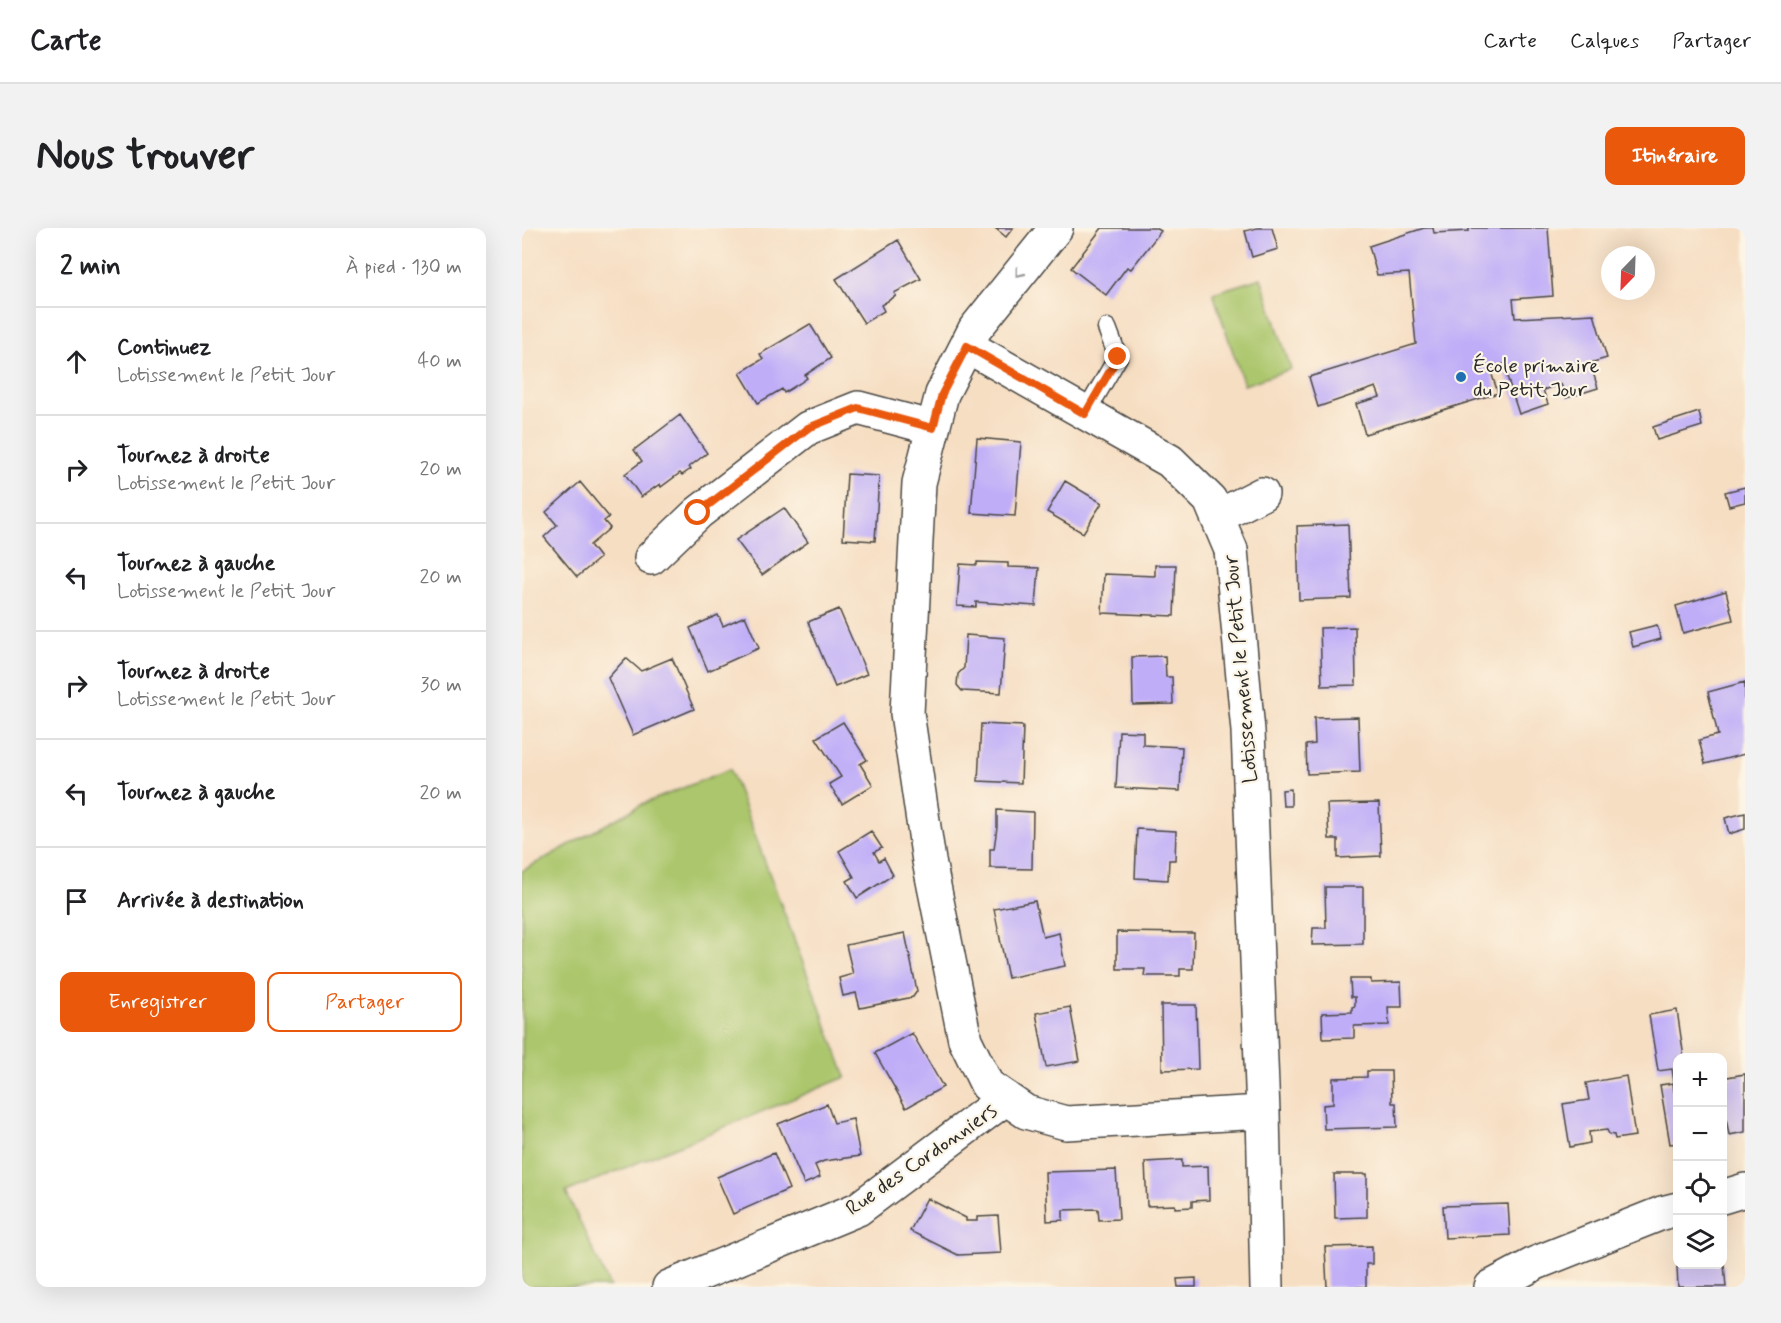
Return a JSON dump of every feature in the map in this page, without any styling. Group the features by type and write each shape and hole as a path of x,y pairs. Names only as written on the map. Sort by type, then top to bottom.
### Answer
{"street":[{"path":"1056,228 975,329 942,394 919,483 908,713 928,861 965,1040 987,1085 1026,1112 1066,1123 1263,1112"},
{"name":"Lotissement le Petit Jour","path":"967,346 1170,461 1210,500 1231,550 1248,731 1268,1287"},
{"path":"651,558 698,513 808,428 858,408 933,428"},
{"path":"1217,517 1262,494"},
{"name":"Rue des Cordonniers","path":"669,1287 858,1209 1006,1098"},
{"path":"1727,1195 1745,1190"},
{"path":"1491,1287 1536,1263 1673,1210"}],"lane":[{"path":"1085,414 1118,357 1107,328"}],"green space":[{"path":"1261,278 1291,369 1244,385 1213,293"},
{"path":"730,769 846,1077 566,1192 610,1287 522,1287 522,871 643,804"}],"building":[{"path":"995,228 1013,228 1006,237"},
{"path":"1102,228 1156,228 1161,231 1131,269 1127,267 1106,295 1071,268"},
{"path":"1272,228 1278,249 1252,257 1245,231"},
{"path":"1424,228 1433,228 1434,233 1469,231 1469,228 1548,228 1553,296 1513,299 1515,318 1594,314 1607,358 1590,363 1598,388 1566,398 1561,384 1543,390 1548,404 1519,414 1503,364 1490,369 1498,393 1365,434 1356,404 1380,397 1376,387 1318,407 1309,377 1416,344 1409,273 1377,275 1369,246"},
{"path":"898,240 921,279 894,293 896,296 881,305 884,311 864,323 836,279"},
{"path":"810,324 831,358 805,375 807,378 784,393 782,389 758,403 740,373 763,359 760,354"},
{"path":"1699,412 1702,426 1657,440 1653,427"},
{"path":"680,415 707,453 682,475 680,473 661,487 660,484 641,497 625,474 642,461 634,450"},
{"path":"977,438 1021,442 1015,516 971,513"},
{"path":"847,474 879,476 875,541 843,539"},
{"path":"1065,481 1102,503 1083,533 1047,512"},
{"path":"580,482 609,517 604,521 610,528 590,545 600,558 577,577 544,537 557,525 546,512"},
{"path":"1745,487 1745,502 1729,506 1725,492"},
{"path":"784,508 808,542 762,575 736,540"},
{"path":"1348,524 1351,598 1299,600 1297,526"},
{"path":"977,562 1008,563 1008,567 1039,568 1036,606 976,602 976,607 957,606 960,564 977,565"},
{"path":"1155,565 1176,565 1174,616 1102,613 1104,574 1155,576"},
{"path":"1726,591 1733,620 1683,633 1676,606"},
{"path":"839,609 867,674 835,687 808,622"},
{"path":"718,615 723,626 745,616 759,648 708,671 690,628"},
{"path":"1657,625 1661,639 1633,647 1629,632"},
{"path":"1355,627 1356,685 1322,686 1320,628"},
{"path":"966,635 1005,638 1001,693 962,691 957,685 958,674 964,668"},
{"path":"1165,656 1166,677 1172,677 1173,704 1133,705 1132,657"},
{"path":"626,658 641,671 672,658 694,709 633,735 608,678"},
{"path":"1745,682 1745,754 1705,764 1699,740 1718,735 1708,692"},
{"path":"1358,717 1360,772 1307,774 1306,745 1315,744 1314,718"},
{"path":"843,722 867,760 860,764 873,785 842,804 829,784 841,777 816,738"},
{"path":"981,724 1023,726 1021,783 978,781"},
{"path":"1119,731 1143,732 1143,745 1182,747 1180,791 1116,788"},
{"path":"1291,789 1291,806 1283,806 1282,790"},
{"path":"1379,803 1381,856 1338,858 1338,839 1329,839 1327,804"},
{"path":"997,810 1033,812 1032,869 990,868 990,849 994,849"},
{"path":"1745,813 1745,829 1729,834 1725,818"},
{"path":"1137,829 1176,831 1175,860 1169,860 1168,880 1135,878"},
{"path":"871,831 882,848 874,852 879,861 884,858 893,875 857,898 847,881 854,877 839,851"},
{"path":"1325,887 1363,887 1363,944 1312,945 1313,928 1326,928"},
{"path":"1035,901 1043,937 1059,933 1065,966 1008,978 994,909"},
{"path":"1117,932 1194,933 1193,969 1180,969 1180,976 1144,976 1145,969 1117,969"},
{"path":"905,933 917,991 913,997 860,1008 856,993 843,996 839,978 853,974 846,945"},
{"path":"1350,979 1371,979 1371,983 1401,982 1402,1007 1388,1007 1389,1025 1354,1026 1354,1038 1323,1039 1322,1013 1352,1012 1352,1007 1355,1006 1355,997 1351,997"},
{"path":"1161,1005 1196,1005 1198,1069 1162,1070"},
{"path":"1070,1007 1080,1061 1046,1067 1036,1013"},
{"path":"1677,1010 1683,1053 1673,1053 1673,1075 1672,1069 1658,1071 1649,1015"},
{"path":"912,1033 943,1087 906,1108 875,1053"},
{"path":"1367,1071 1391,1071 1392,1103 1396,1103 1397,1127 1324,1129 1323,1105 1333,1104 1333,1078 1367,1077"},
{"path":"1745,1074 1745,1132 1729,1135 1727,1123 1727,1077"},
{"path":"1626,1076 1635,1136 1615,1139 1614,1135 1609,1134 1607,1130 1589,1132 1590,1143 1570,1147 1563,1104 1589,1100 1586,1083"},
{"path":"1673,1083 1673,1144 1670,1144 1660,1085"},
{"path":"827,1104 834,1123 853,1119 860,1156 824,1161 815,1165 820,1177 804,1184 778,1124"},
{"path":"774,1153 789,1189 733,1214 717,1177"},
{"path":"1182,1160 1182,1167 1208,1166 1209,1200 1192,1201 1192,1207 1147,1206 1145,1162"},
{"path":"1116,1170 1119,1219 1099,1220 1098,1209 1063,1210 1063,1220 1047,1221 1045,1172"},
{"path":"1334,1174 1367,1174 1367,1217 1335,1218"},
{"path":"927,1198 966,1218 966,1221 977,1221 977,1217 998,1216 1001,1253 958,1255 910,1231"},
{"path":"1508,1204 1510,1235 1445,1238 1443,1206"},
{"path":"1372,1246 1372,1264 1366,1264 1366,1287 1327,1287 1325,1247"},
{"path":"1677,1269 1724,1269 1726,1287 1678,1287"},
{"path":"1196,1278 1196,1287 1178,1287 1177,1279"}],"place":[{"name":"École primaire du Petit Jour","path":"1461,377"}],"route":[{"path":"698,513 808,428 858,408 933,428 942,394 967,346 1085,414 1118,357"}]}
